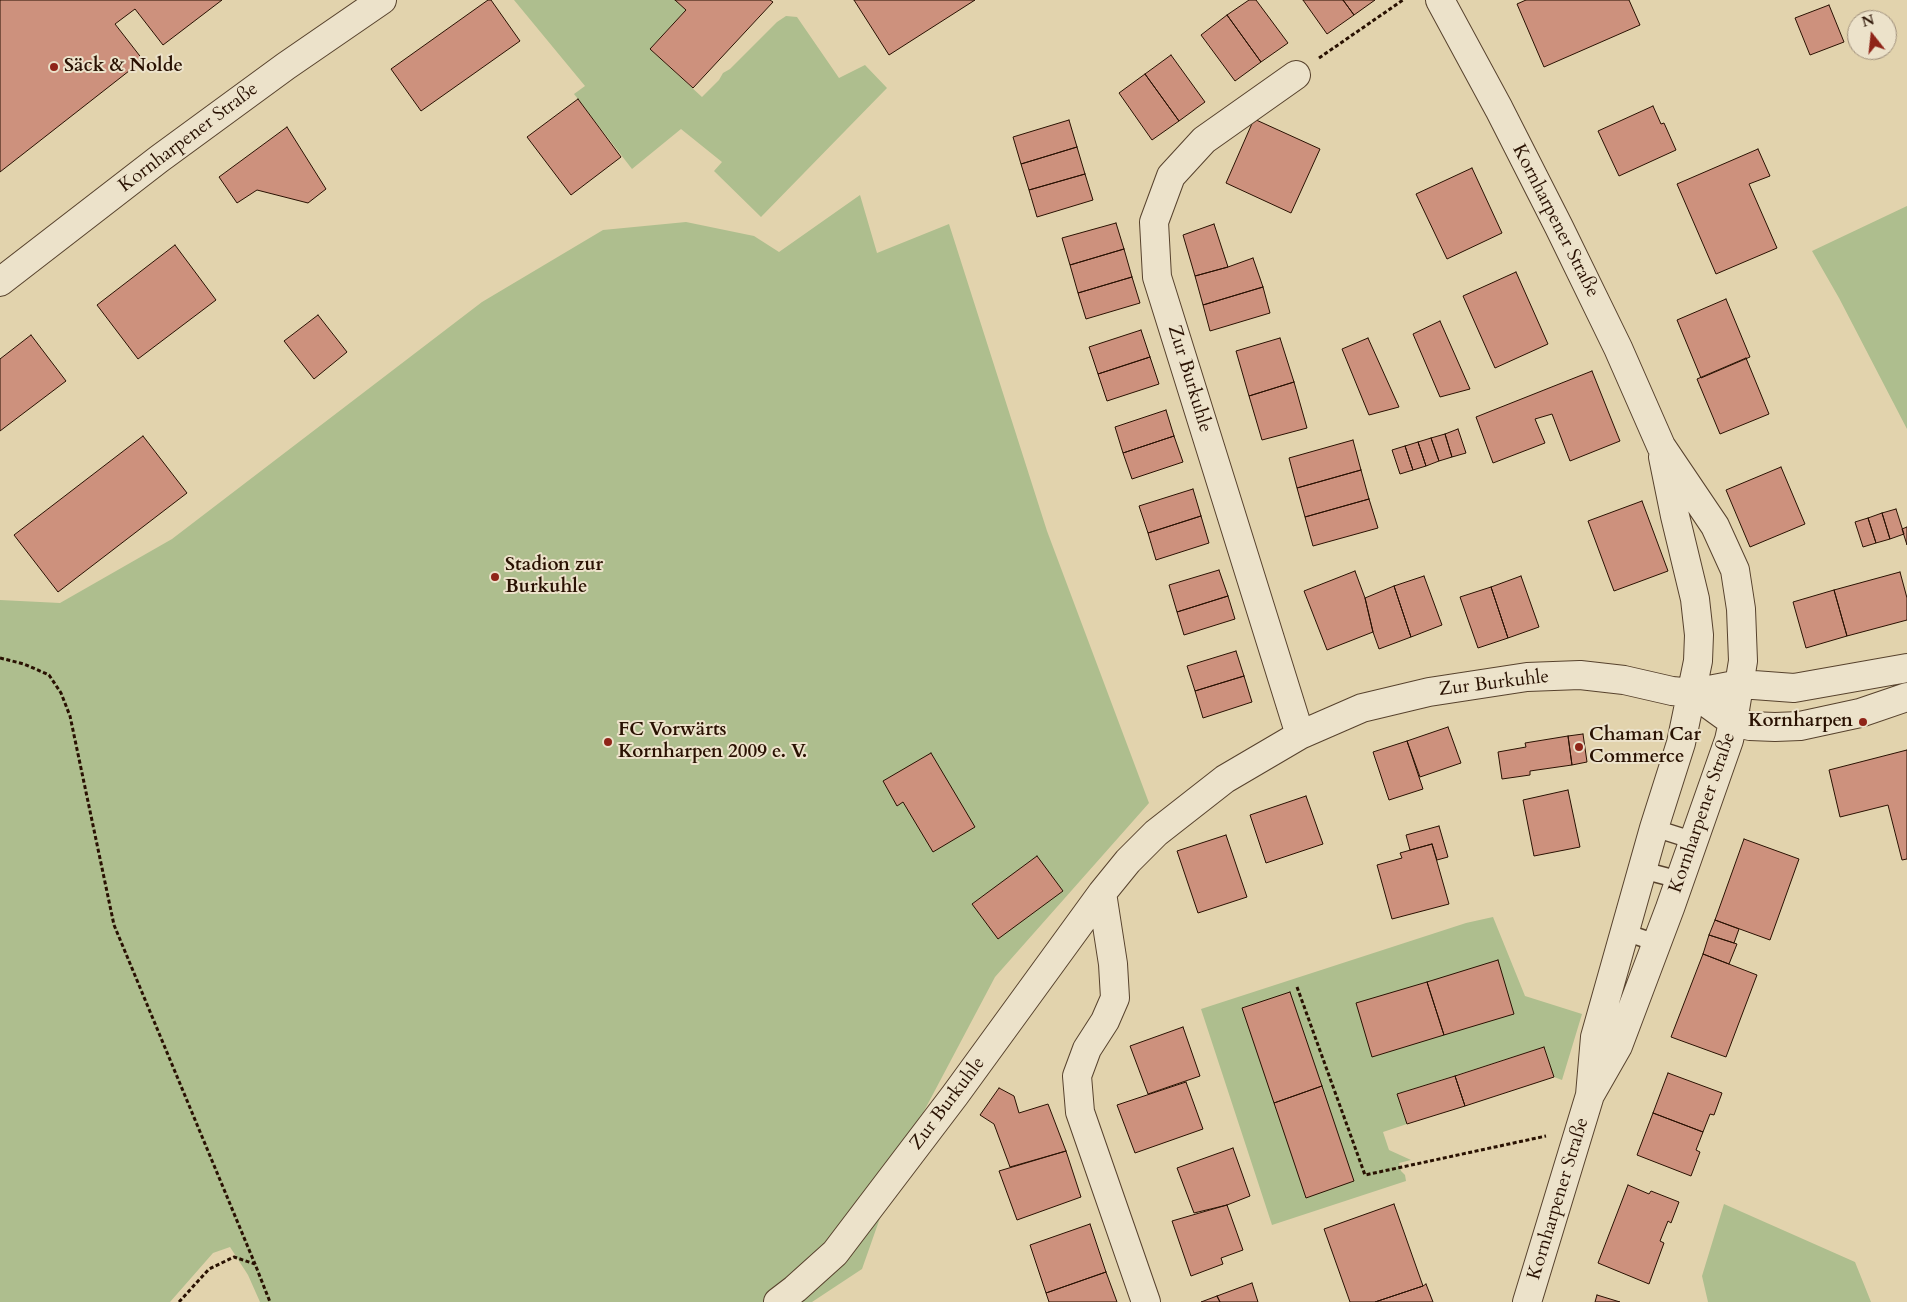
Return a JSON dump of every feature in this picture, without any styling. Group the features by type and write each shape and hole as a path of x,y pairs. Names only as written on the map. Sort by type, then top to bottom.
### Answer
{"street":[{"name":"Kornharpener Straße","path":"0,282 167,153 286,66 382,0"},
{"name":"Kornharpener Straße","path":"1451,4 1618,348 1661,446 1715,526 1734,570 1741,609 1743,661 1733,722 1680,880 1618,1046 1590,1096"},
{"name":"Zur Burkuhle","path":"1296,75 1204,140 1171,176 1154,222 1157,277 1300,735"},
{"name":"Kornharpener Straße","path":"1527,1302 1590,1096 1595,1037 1654,828 1682,743 1693,693 1698,661 1699,635 1695,599 1675,516 1661,446"},
{"path":"1693,693 1740,684 1794,688 1907,668"},
{"name":"Zur Burkuhle","path":"778,1302 795,1290 834,1253 955,1095 1102,893 1128,861 1164,827 1225,779 1300,735 1362,708 1429,692 1527,677 1580,675 1624,680 1672,691 1693,693"},
{"path":"1693,693 1733,722 1750,726 1800,726 1860,713 1907,697"},
{"path":"1102,893 1113,964 1115,998 1106,1021 1087,1049 1077,1076 1080,1112 1146,1302"}],"lane":[{"path":"1654,828 1694,840"},
{"path":"1642,870 1680,880"},
{"path":"1624,932 1657,943"}],"path":[{"path":"1296,75 1402,0"},
{"path":"0,658 24,664 48,675 61,693 70,716 114,925 270,1302"},
{"path":"1297,987 1365,1175 1581,1128"},
{"path":"180,1302 209,1269 234,1257 255,1264"}],"green space":[{"path":"514,0 675,0 686,10 650,49 702,97 719,80 723,73 730,69 777,22 786,16 797,17 839,78 865,65 887,88 761,217 714,171 722,162 681,129 632,169 574,94 585,86"},
{"name":"FC Vorwärts Kornharpen 2009 e. V.","path":"860,195 877,253 949,224 1047,531 1149,803 995,977 905,1147 862,1269 812,1302 260,1302 248,1275 230,1247 213,1253 170,1302 0,1302 0,600 60,603 172,539 482,302 603,230 686,222 754,236 779,252"},
{"path":"1907,206 1907,429 1839,298 1812,251"},
{"path":"1493,917 1525,996 1582,1014 1562,1080 1554,1077 1544,1047 1397,1094 1407,1124 1383,1132 1389,1150 1411,1160 1399,1163 1406,1181 1272,1225 1201,1009 1466,923"},
{"path":"1724,1204 1855,1262 1871,1302 1708,1302 1702,1276"}],"building":[{"path":"0,0 222,0 163,45 135,9 115,24 143,60 0,172"},
{"path":"488,0 491,0 520,41 421,111 391,69"},
{"path":"675,0 770,0 773,2 693,88 650,49 686,10"},
{"path":"854,0 975,0 889,55"},
{"path":"1249,0 1256,0 1288,43 1261,62 1227,15"},
{"path":"1303,0 1343,0 1354,15 1327,34"},
{"path":"1343,0 1375,0 1354,15"},
{"path":"1526,0 1629,0 1640,25 1544,67 1517,4"},
{"path":"1829,5 1844,42 1810,55 1795,18"},
{"path":"1227,15 1261,62 1235,81 1201,35"},
{"path":"1171,55 1205,102 1179,121 1145,74"},
{"path":"1145,74 1179,121 1152,140 1119,93"},
{"path":"578,99 621,157 571,195 527,137"},
{"path":"1653,106 1661,124 1664,123 1676,150 1619,176 1598,131"},
{"path":"1254,119 1320,149 1291,213 1226,183"},
{"path":"1069,120 1077,147 1021,164 1013,137"},
{"path":"287,127 326,189 308,203 257,190 237,203 219,177"},
{"path":"1077,147 1085,174 1029,190 1021,164"},
{"path":"1758,149 1770,176 1749,184 1777,248 1716,274 1677,184"},
{"path":"1472,168 1502,233 1447,259 1416,194"},
{"path":"1085,174 1093,200 1037,217 1029,190"},
{"path":"1116,223 1124,249 1070,265 1062,238"},
{"path":"1214,224 1228,267 1195,276 1183,235"},
{"path":"175,245 216,300 138,359 97,305"},
{"path":"1124,249 1132,277 1078,293 1070,265"},
{"path":"1253,258 1263,287 1203,305 1195,276"},
{"path":"1516,272 1548,344 1495,368 1463,296"},
{"path":"1132,277 1140,303 1086,319 1078,293"},
{"path":"1263,287 1270,313 1210,331 1203,305"},
{"path":"1726,299 1750,357 1701,378 1677,320"},
{"path":"318,315 347,352 314,379 284,341"},
{"path":"1440,321 1470,389 1440,397 1413,334"},
{"path":"1141,330 1150,357 1098,374 1089,347"},
{"path":"31,335 66,381 0,431 0,359"},
{"path":"1280,338 1294,382 1249,396 1236,351"},
{"path":"1368,338 1399,407 1369,415 1342,349"},
{"path":"1150,357 1159,384 1107,401 1098,374"},
{"path":"1746,358 1769,414 1720,434 1697,379"},
{"path":"1592,371 1620,441 1570,461 1552,414 1535,419 1545,443 1493,463 1476,417"},
{"path":"1294,382 1307,428 1262,440 1249,396"},
{"path":"1166,410 1174,436 1123,453 1115,427"},
{"path":"1458,429 1466,453 1452,457 1445,434"},
{"path":"1445,434 1452,457 1439,461 1431,438"},
{"path":"143,436 187,493 58,592 14,535"},
{"path":"1174,436 1183,462 1132,479 1123,453"},
{"path":"1431,438 1439,461 1426,466 1418,442"},
{"path":"1353,440 1361,470 1297,488 1289,458"},
{"path":"1418,442 1426,466 1413,470 1405,446"},
{"path":"1405,446 1413,470 1400,474 1392,450"},
{"path":"1781,467 1805,524 1750,547 1726,490"},
{"path":"1361,470 1369,499 1305,517 1297,488"},
{"path":"1193,489 1201,516 1148,533 1139,506"},
{"path":"1369,499 1378,528 1313,546 1305,517"},
{"path":"1642,501 1668,571 1614,591 1588,521"},
{"path":"1896,509 1904,534 1890,539 1882,513"},
{"path":"1882,513 1890,539 1876,543 1868,518"},
{"path":"1201,516 1209,543 1156,560 1148,533"},
{"path":"1868,518 1876,543 1863,547 1855,522"},
{"path":"1907,527 1907,545 1902,529"},
{"path":"1219,570 1228,596 1177,612 1169,585"},
{"path":"1355,571 1365,598 1373,632 1327,650 1304,591"},
{"path":"1900,572 1907,598 1907,620 1847,636 1834,590"},
{"path":"1424,576 1442,625 1411,637 1394,586"},
{"path":"1521,576 1539,627 1508,638 1491,587"},
{"path":"1394,586 1411,637 1379,649 1365,598"},
{"path":"1491,587 1508,638 1478,648 1460,597"},
{"path":"1834,590 1847,636 1806,648 1793,602"},
{"path":"1228,596 1235,619 1184,635 1177,612"},
{"path":"1236,651 1244,676 1195,691 1187,666"},
{"path":"1244,676 1252,702 1203,718 1195,691"},
{"path":"1448,727 1461,763 1420,777 1407,741"},
{"path":"1583,734 1587,762 1572,765 1568,736"},
{"path":"1568,736 1572,765 1530,771 1530,775 1502,779 1498,752 1526,747 1525,743"},
{"path":"1407,741 1423,789 1389,800 1373,752"},
{"path":"1907,750 1907,859 1902,860 1888,805 1840,817 1829,770"},
{"path":"931,753 975,827 933,852 903,802 897,806 883,781"},
{"path":"1568,790 1580,847 1534,856 1523,800"},
{"path":"1306,796 1323,844 1266,863 1250,815"},
{"path":"1439,826 1448,857 1437,860 1432,844 1410,850 1406,835"},
{"path":"1226,835 1247,897 1198,913 1177,851"},
{"path":"1744,839 1799,859 1770,940 1715,920"},
{"path":"1432,844 1449,904 1392,919 1377,865 1402,858 1400,853"},
{"path":"1037,856 1063,891 998,939 972,904"},
{"path":"1715,920 1739,929 1734,943 1709,935"},
{"path":"1709,935 1737,944 1729,964 1703,954"},
{"path":"1703,954 1757,975 1726,1057 1671,1037"},
{"path":"1498,960 1514,1014 1444,1035 1427,982"},
{"path":"1427,982 1444,1035 1372,1057 1356,1003"},
{"path":"1290,992 1322,1086 1274,1103 1242,1008"},
{"path":"1183,1027 1200,1076 1148,1094 1130,1046"},
{"path":"1544,1047 1554,1077 1465,1106 1455,1076"},
{"path":"1668,1073 1722,1093 1714,1115 1710,1114 1703,1132 1653,1113"},
{"path":"1455,1076 1465,1106 1407,1124 1397,1094"},
{"path":"1186,1082 1203,1129 1135,1153 1117,1105"},
{"path":"1322,1086 1354,1181 1306,1198 1274,1103"},
{"path":"999,1088 1014,1096 1019,1113 1048,1104 1066,1151 1010,1167 994,1124 980,1115"},
{"path":"1653,1113 1703,1132 1696,1150 1700,1152 1691,1176 1637,1155"},
{"path":"1233,1148 1250,1196 1227,1205 1194,1213 1177,1168"},
{"path":"1066,1151 1081,1197 1017,1220 999,1171"},
{"path":"1628,1185 1649,1194 1651,1191 1679,1202 1671,1223 1668,1221 1660,1241 1664,1243 1649,1284 1598,1263"},
{"path":"1394,1204 1423,1286 1375,1302 1350,1302 1324,1229"},
{"path":"1227,1205 1243,1250 1221,1258 1223,1264 1191,1276 1172,1221"},
{"path":"1090,1224 1106,1272 1046,1293 1030,1245"},
{"path":"1106,1272 1117,1302 1049,1302 1046,1293"},
{"path":"1252,1283 1258,1302 1220,1302 1217,1296"},
{"path":"1426,1284 1433,1302 1375,1302 1423,1286"},
{"path":"1597,1295 1620,1302 1595,1302"},
{"path":"1217,1296 1220,1302 1201,1302"}],"place":[{"name":"Säck & Nolde","path":"54,67"},
{"name":"Stadion zur Burkuhle","path":"495,577"},
{"name":"Kornharpen","path":"1863,722"},
{"name":"FC Vorwärts Kornharpen 2009 e. V.","path":"608,742"},
{"name":"Chaman Car Commerce","path":"1579,747"}]}
